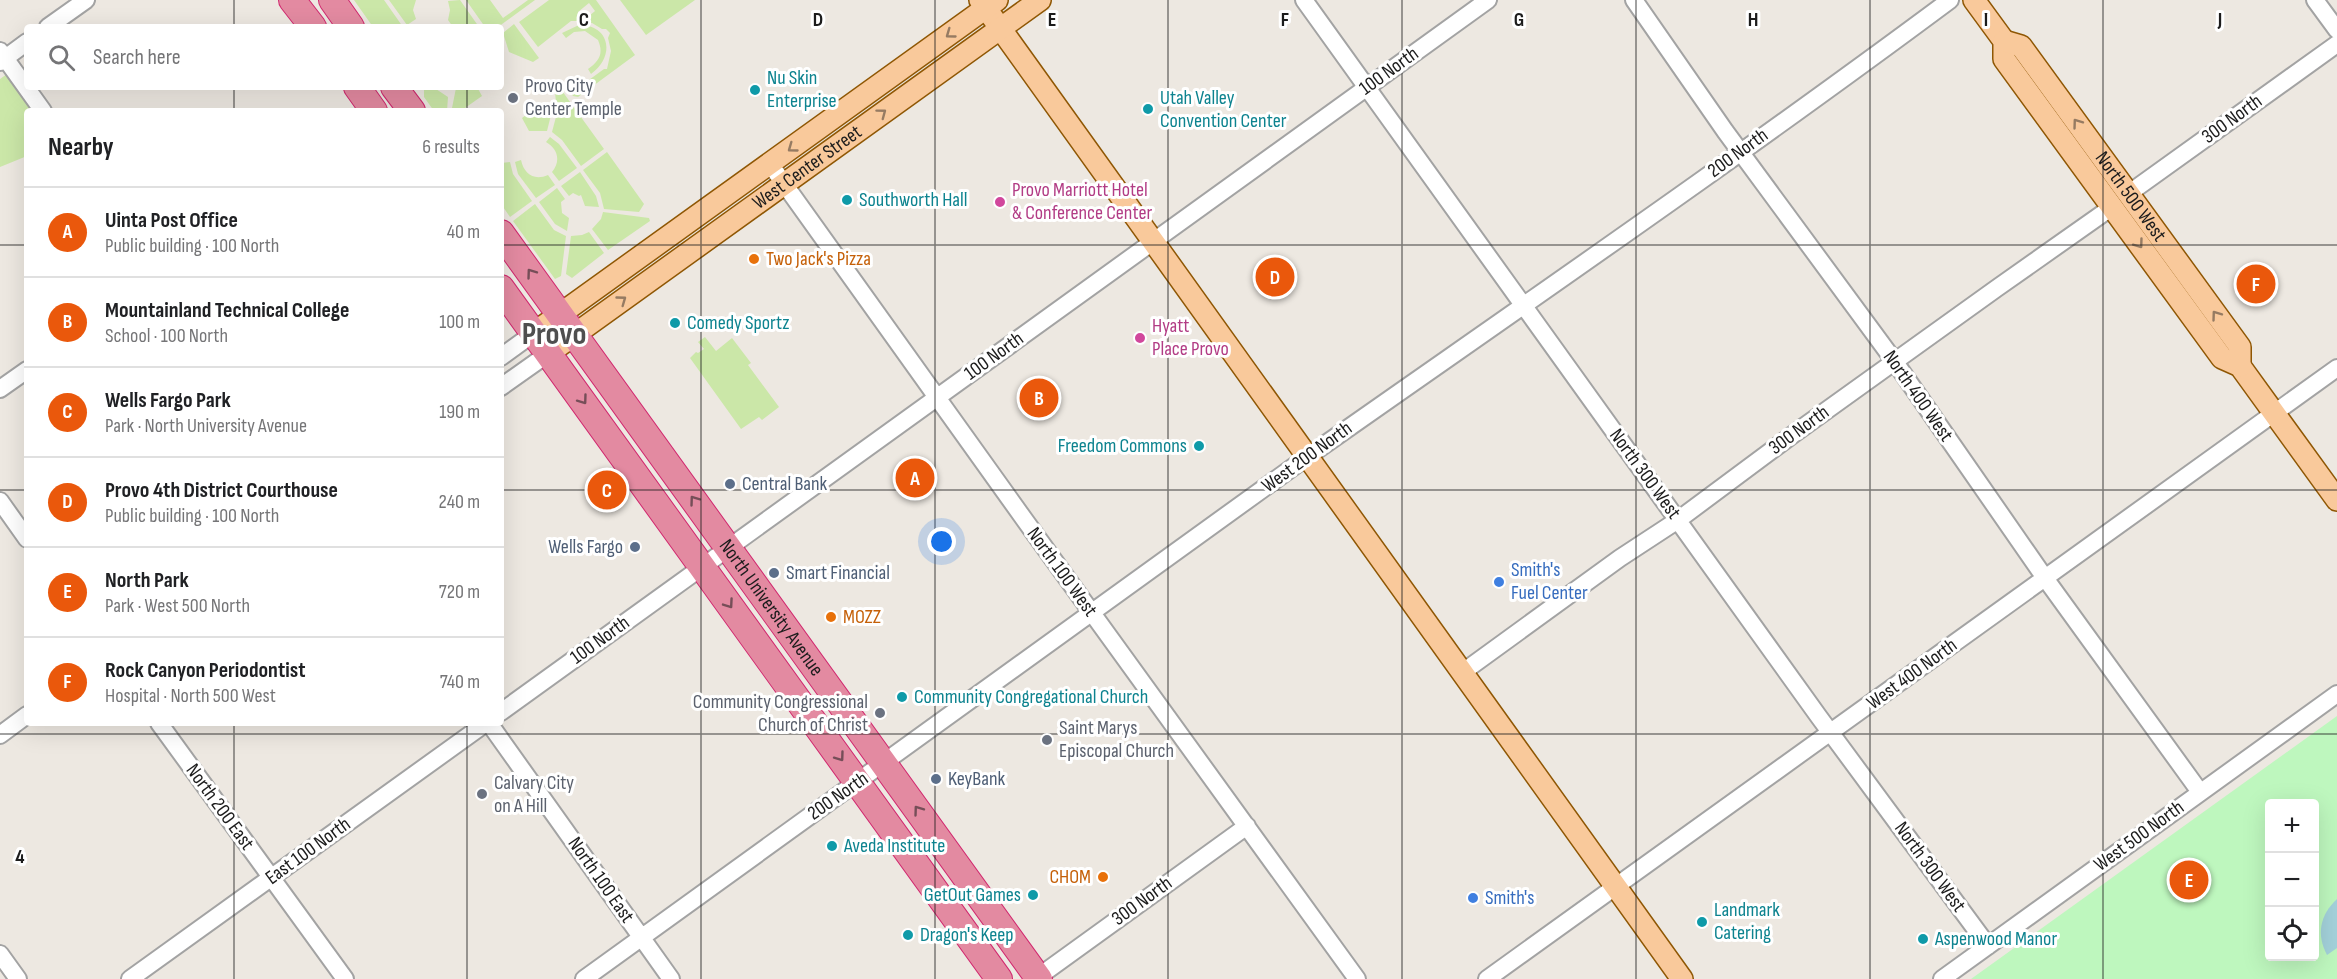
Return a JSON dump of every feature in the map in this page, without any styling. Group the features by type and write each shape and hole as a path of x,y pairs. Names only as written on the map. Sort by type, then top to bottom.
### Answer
{"highway":[{"path":"292,0 311,24"},
{"path":"332,0 349,24"},
{"path":"359,90 372,108"},
{"path":"396,90 410,108"},
{"name":"North University Avenue","path":"504,237 1039,978"},
{"name":"North University Avenue","path":"504,292 999,979"}],"main road":[{"name":"West Center Street","path":"567,324 784,183 1040,0"},
{"name":"North 500 West","path":"1974,0 2004,41 2021,46 2120,201 2240,347 2240,366 2337,500"},
{"name":"West Center Street","path":"567,324 770,164 988,3"},
{"path":"988,3 1000,28 1682,979"},
{"path":"541,343 567,324"}],"street":[{"path":"52,24 86,0"},
{"name":"North 300 West","path":"1304,0 1831,732 1988,946"},
{"name":"100 North","path":"504,710 1488,0"},
{"name":"North 400 West","path":"1634,0 2200,792"},
{"name":"200 North","path":"1525,305 1950,0"},
{"path":"2316,0 2337,30"},
{"path":"24,44 2,57 24,86"},
{"name":"300 North","path":"1462,672 1620,558 1678,520 2337,44"},
{"path":"27,90 41,108"},
{"name":"North 100 West","path":"770,164 1357,979"},
{"name":"West 200 North","path":"1091,612 1423,374 1525,305"},
{"path":"504,356 541,343"},
{"path":"504,384 541,343"},
{"name":"West 400 North","path":"1487,979 2337,368"},
{"path":"0,389 24,372"},
{"path":"0,501 24,535"},
{"name":"200 North","path":"584,979 1091,612"},
{"name":"West 500 North","path":"1942,979 2337,694"},
{"path":"0,735 24,717"},
{"name":"North 200 East","path":"161,726 345,979"},
{"name":"East 100 North","path":"130,979 483,726"},
{"name":"North 100 East","path":"489,726 671,979"},
{"name":"300 North","path":"1039,978 1247,826"},
{"path":"0,954 18,979"}],"green space":[{"path":"354,0 384,0 401,24 371,24"},
{"path":"389,0 416,0 413,10 416,19 406,24"},
{"path":"460,0 477,24 451,24 448,20 450,10 448,1"},
{"path":"466,0 490,0 503,18 528,0 535,0 502,24 483,24"},
{"path":"549,0 596,0 635,55 578,97 573,96 571,93 607,69 611,51 608,38 610,33 606,29 583,21 595,11 589,3 578,12 579,21 571,21 538,47 519,22"},
{"path":"620,0 695,0 646,35"},
{"path":"514,24 539,58 533,62 509,52 504,32"},
{"path":"579,25 590,26 598,30 606,43 604,59 591,74 588,69 598,60 600,53 598,40 585,31 574,32 566,38 562,33"},
{"path":"7,74 33,108 24,108 24,157 0,167 0,79"},
{"path":"560,88 604,149 581,166 562,140 552,132 557,113 555,92"},
{"path":"424,90 438,90 448,97 447,108 432,108 424,97"},
{"path":"456,90 479,90 482,96 465,108 452,108"},
{"path":"547,105 553,107 547,131 529,131 522,118 538,106 543,108"},
{"path":"550,137 559,144 577,168 559,181 552,172 557,164 557,156 546,142"},
{"path":"607,152 644,204 639,212 604,209 600,193 583,170"},
{"path":"521,160 530,175 543,177 548,175 555,185 536,198 518,174 515,162"},
{"path":"510,162 513,174 532,201 510,217 504,208 504,163"},
{"path":"580,172 596,196 599,207 585,206 581,195 573,193 569,196 561,186"},
{"path":"557,188 565,199 561,202 562,213 569,218 567,231 555,224 539,202"},
{"path":"535,204 554,230 566,236 561,276 555,279 513,221"},
{"path":"603,212 649,218 650,221 608,250 592,229 601,219"},
{"path":"589,232 604,253 572,278 566,274 571,236"},
{"path":"705,337 716,351 732,338 751,363 748,365 779,407 762,420 759,417 741,429 690,358 696,352 704,349 698,342"},
{"path":"605,470 626,498 609,511 588,482"},
{"path":"2337,716 2337,979 1971,979"}],"water":[{"path":"2337,899 2337,948 2327,955 2321,932 2323,918"}],"place":[{"name":"Nu Skin Enterprise","path":"755,90"},
{"name":"Provo City Center Temple","path":"513,98"},
{"name":"Utah Valley Convention Center","path":"1148,109"},
{"name":"Southworth Hall","path":"847,200"},
{"name":"Provo Marriott Hotel & Conference Center","path":"1000,202"},
{"name":"Two Jack's Pizza","path":"754,259"},
{"name":"Provo 4th District Courthouse","path":"1275,277"},
{"name":"Rock Canyon Periodontist","path":"2256,284"},
{"name":"Comedy Sportz","path":"675,323"},
{"name":"Hyatt Place Provo","path":"1140,338"},
{"name":"Mountainland Technical College","path":"1039,398"},
{"name":"Freedom Commons","path":"1199,446"},
{"name":"Uinta Post Office","path":"915,478"},
{"name":"Central Bank","path":"730,484"},
{"name":"Wells Fargo Park","path":"607,490"},
{"name":"Wells Fargo","path":"635,547"},
{"name":"Smart Financial","path":"774,573"},
{"name":"Smith's Fuel Center","path":"1499,582"},
{"name":"MOZZ","path":"831,617"},
{"name":"Community Congregational Church","path":"902,697"},
{"name":"Community Congressional Church of Christ","path":"880,713"},
{"name":"Saint Marys Episcopal Church","path":"1047,740"},
{"name":"KeyBank","path":"936,779"},
{"name":"Calvary City on A Hill","path":"482,794"},
{"name":"Aveda Institute","path":"832,846"},
{"name":"CHOM","path":"1103,877"},
{"name":"North Park","path":"2189,880"},
{"name":"GetOut Games","path":"1033,895"},
{"name":"Smith's","path":"1473,898"},
{"name":"Landmark Catering","path":"1702,922"},
{"name":"Dragon's Keep","path":"908,935"},
{"name":"Aspenwood Manor","path":"1923,939"}],"district":[{"name":"Provo","path":"554,334"}]}
